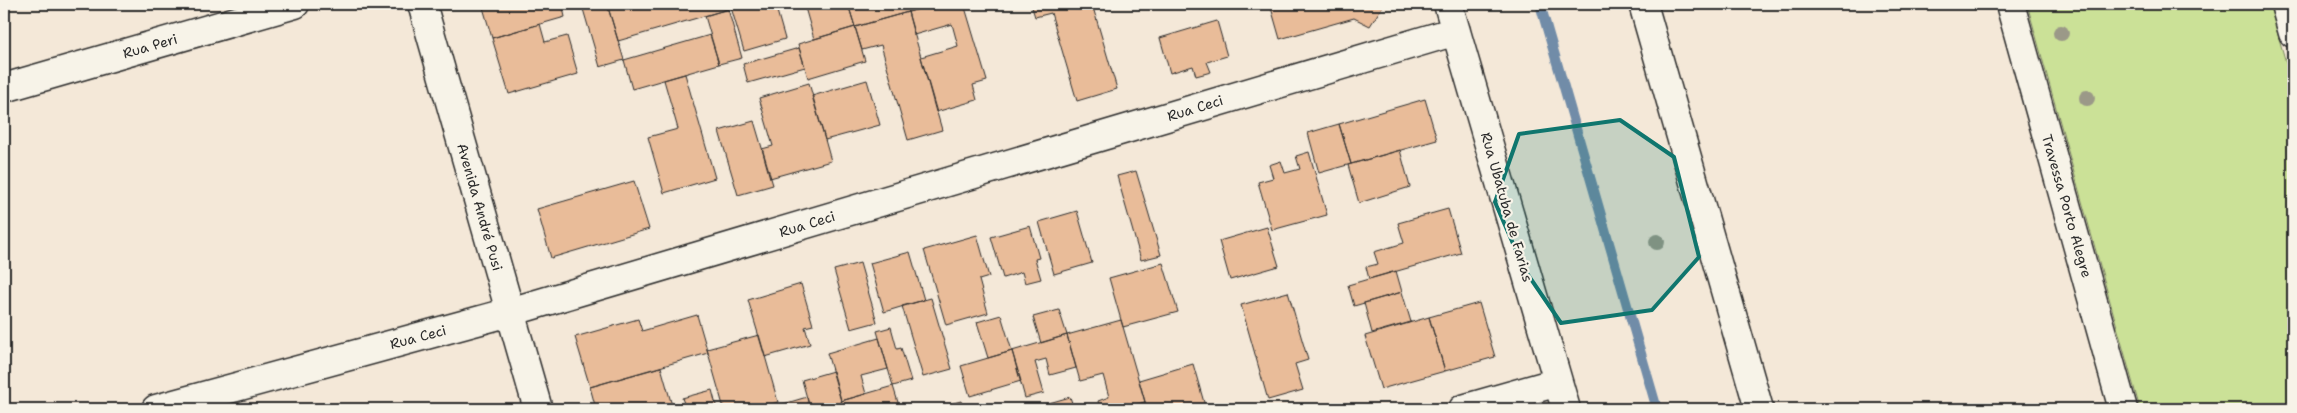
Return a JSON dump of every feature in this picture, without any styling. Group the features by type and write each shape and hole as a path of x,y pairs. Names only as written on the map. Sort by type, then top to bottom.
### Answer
{"street":[{"name":"Rua Peri","path":"4,88 295,4"},
{"name":"Avenida André Pusi","path":"422,4 538,409"},
{"name":"Rua Ubatuba de Farias","path":"1448,4 1566,409"},
{"path":"1643,4 1759,409"},
{"name":"Travessa Porto Alegre","path":"2010,4 2123,409"},
{"path":"2284,4 2293,34"},
{"name":"Rua Ceci","path":"156,409 510,312 1456,30"},
{"path":"1463,409 1558,382"}],"highlighted area":[{"path":"1620,120 1674,157 1699,257 1652,310 1561,323 1524,269 1495,202 1519,134"}],"green space":[{"path":"2027,4 2269,4 2293,87 2293,409 2140,409"}],"building":[{"path":"482,4 562,4 565,17 492,38"},
{"path":"607,4 624,60 600,67 583,9"},
{"path":"607,4 726,4 728,9 618,41"},
{"path":"730,4 775,4 785,39 744,51"},
{"path":"804,4 848,4 855,27 814,39"},
{"path":"848,4 905,4 908,12 855,27"},
{"path":"905,4 937,4 908,12"},
{"path":"937,4 964,4 987,81 973,85 977,100 936,112 921,57 958,46 952,24 914,35 908,12"},
{"path":"1031,4 1092,4 1117,89 1077,101 1051,13 1035,17"},
{"path":"1270,4 1384,4 1370,26 1354,18 1280,39"},
{"path":"728,9 742,58 719,64 705,16"},
{"path":"908,12 942,130 908,140 881,45 862,50 855,27"},
{"path":"1217,21 1227,56 1207,62 1211,72 1196,76 1193,66 1170,73 1160,38"},
{"path":"540,24 545,42 567,36 578,74 509,94 492,38"},
{"path":"855,27 865,61 808,78 798,44"},
{"path":"710,35 719,64 632,89 624,60"},
{"path":"799,48 805,67 748,83 743,64"},
{"path":"685,74 715,178 664,193 648,137 678,129 664,80"},
{"path":"867,80 880,125 825,140 812,96"},
{"path":"809,83 831,161 770,178 762,149 773,146 759,98"},
{"path":"1425,99 1437,140 1351,164 1339,124"},
{"path":"754,121 773,185 738,195 719,131"},
{"path":"1339,124 1351,164 1319,173 1308,133"},
{"path":"1400,150 1410,187 1359,203 1348,165"},
{"path":"1309,152 1327,215 1272,230 1258,182 1273,178 1269,165 1281,161 1285,173 1300,169 1296,156"},
{"path":"1136,171 1161,255 1141,260 1117,176"},
{"path":"634,181 649,229 551,258 537,209"},
{"path":"1448,209 1461,253 1369,279 1366,267 1378,264 1374,252 1404,243 1398,223"},
{"path":"1077,211 1092,263 1054,274 1039,222"},
{"path":"1030,226 1039,258 1035,259 1041,279 1025,283 1022,272 1003,278 991,237"},
{"path":"1267,227 1279,266 1230,280 1219,241"},
{"path":"977,235 989,277 979,280 988,313 946,325 924,250"},
{"path":"910,252 924,300 884,312 870,263"},
{"path":"860,263 877,322 851,329 834,270"},
{"path":"1163,263 1178,312 1123,327 1109,278"},
{"path":"1396,271 1402,292 1354,306 1348,285"},
{"path":"801,284 813,325 805,327 810,344 765,357 748,300"},
{"path":"1288,292 1308,360 1295,364 1303,390 1268,400 1241,305"},
{"path":"1402,292 1411,322 1372,333 1364,303"},
{"path":"931,298 952,369 923,377 902,306"},
{"path":"1479,303 1495,357 1445,371 1429,317"},
{"path":"1059,310 1067,335 1041,343 1033,317"},
{"path":"697,315 708,353 590,387 575,337 638,319 642,331"},
{"path":"1001,315 1012,351 988,358 977,322"},
{"path":"1429,317 1445,371 1381,389 1365,336"},
{"path":"1121,320 1145,402 1121,409 1100,409 1098,401 1109,397 1103,375 1080,381 1067,335"},
{"path":"891,327 897,349 901,348 911,381 893,386 877,331"},
{"path":"759,335 778,402 754,409 724,409 707,349"},
{"path":"1067,335 1076,368 1050,375 1046,359 1035,362 1044,393 1025,398 1012,351"},
{"path":"879,338 888,369 861,376 866,394 841,401 827,353"},
{"path":"1012,351 1021,381 970,396 961,366"},
{"path":"1193,364 1205,406 1195,409 1147,409 1139,380"},
{"path":"661,367 673,409 596,409 590,387"},
{"path":"833,371 843,407 836,409 810,409 802,380"},
{"path":"893,386 900,409 844,409 841,401"},
{"path":"712,390 717,409 686,409 682,398"},
{"path":"807,397 810,409 782,409 780,405"},
{"path":"1070,397 1074,409 1028,409"},
{"path":"961,401 963,409 931,409"},
{"path":"1145,402 1147,409 1121,409"}],"waterway":[{"path":"1540,4 1657,409"}]}
